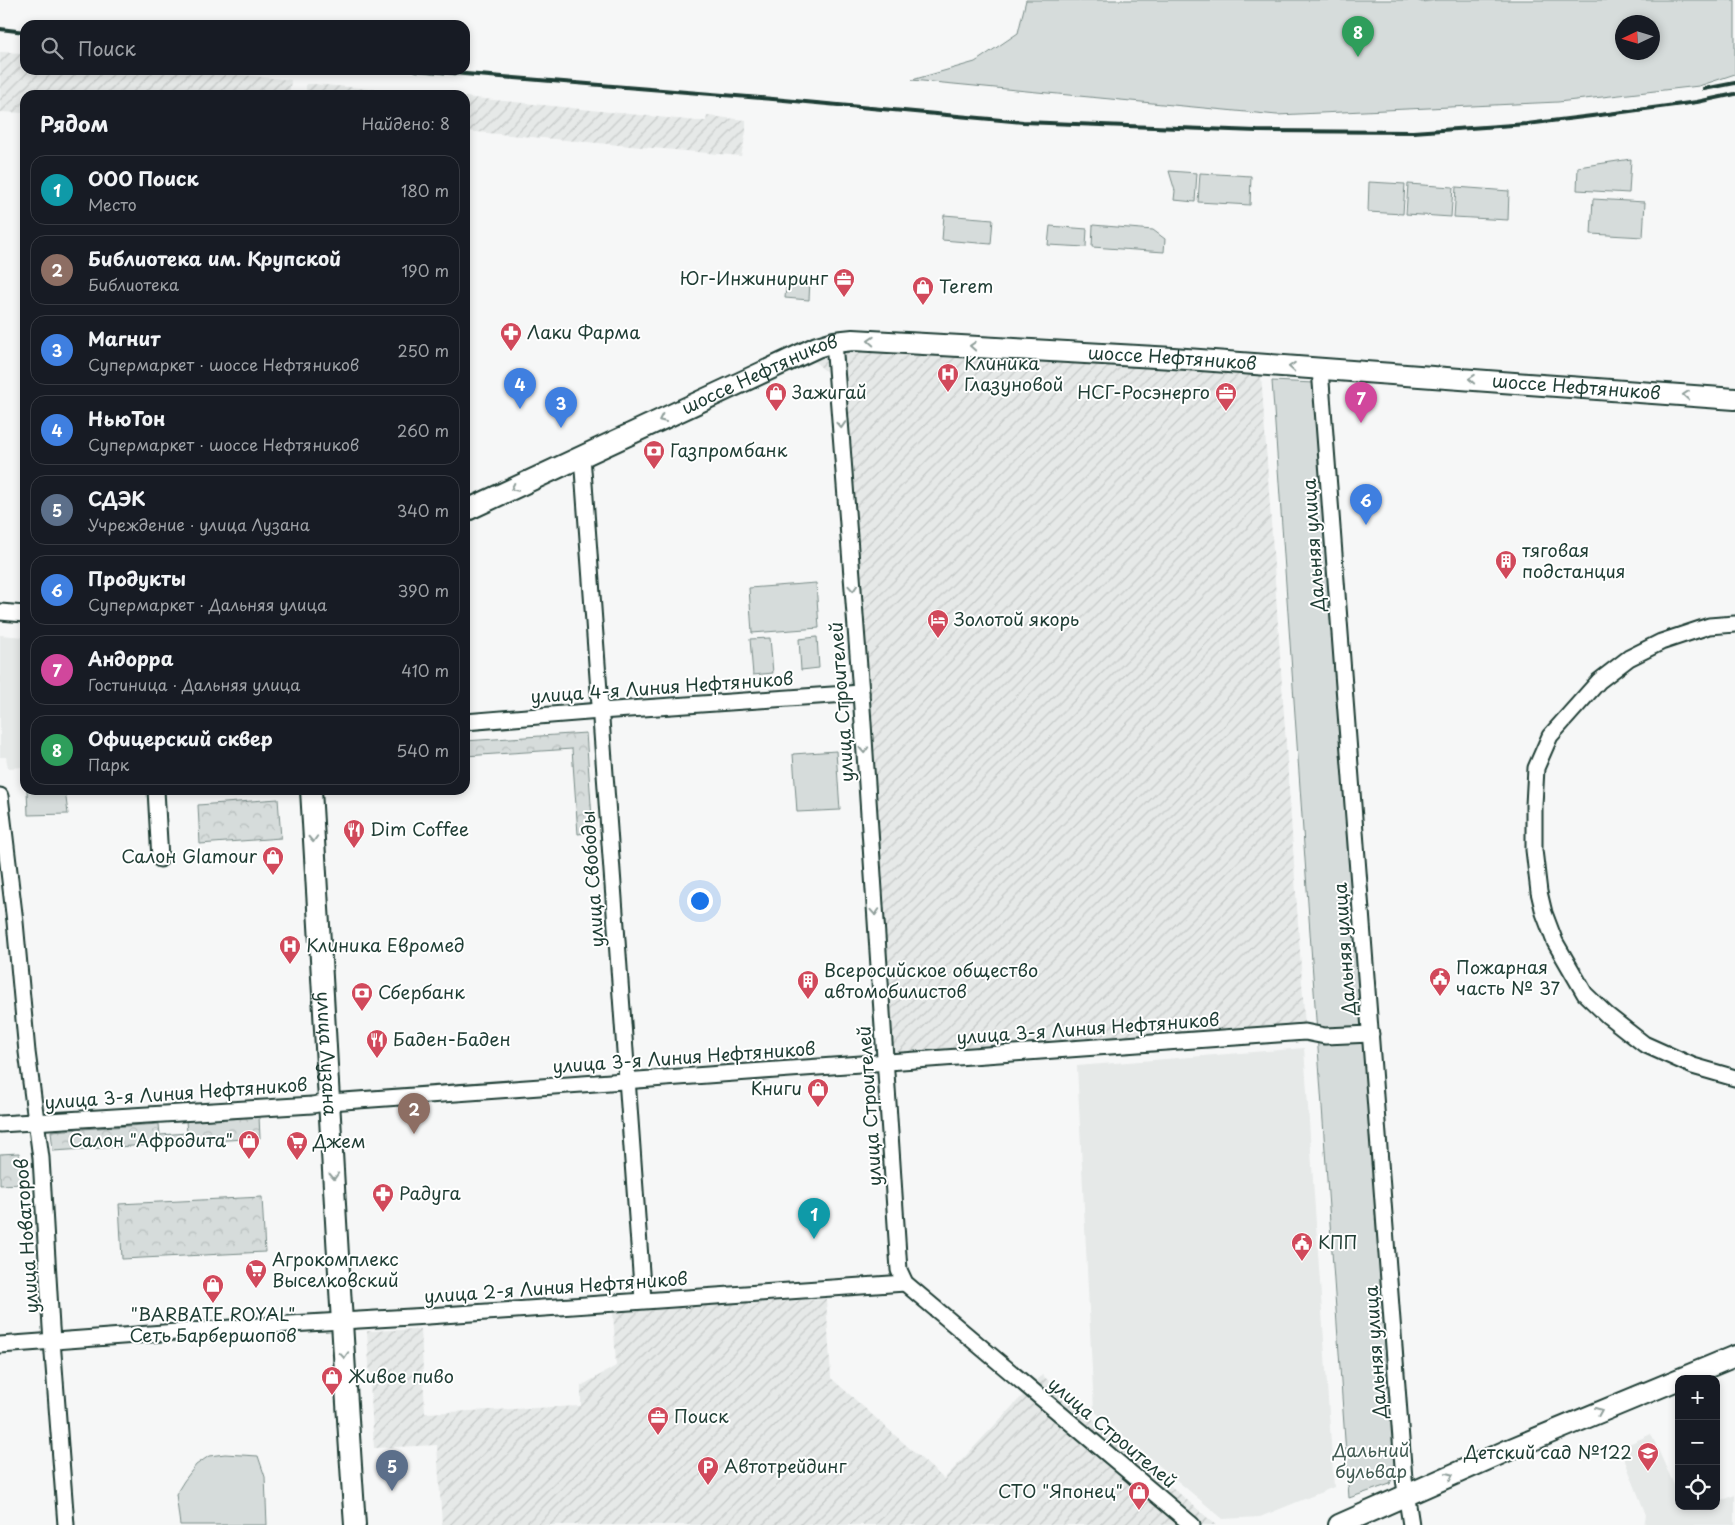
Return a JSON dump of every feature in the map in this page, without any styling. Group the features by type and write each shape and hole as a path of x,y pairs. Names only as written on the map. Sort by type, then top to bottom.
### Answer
{"main road":[{"name":"шоссе Нефтяников","path":"470,509 817,347 834,342 853,340 1320,369 1735,399"},
{"name":"улица Лузана","path":"311,795 355,1525"},
{"path":"1339,1525 1519,1445 1735,1356"}],"street":[{"name":"улица Строителей","path":"834,342 861,693 899,1270 905,1283 1192,1525"},
{"name":"Дальняя улица","path":"1320,369 1406,1496 1411,1525"},
{"name":"улица Свободы","path":"582,456 643,1300"},
{"path":"0,612 20,614"},
{"path":"1735,624 1709,626 1661,642 1629,658 1599,681 1550,736 1536,768 1534,850 1539,892 1544,913 1555,942 1585,994 1607,1015 1644,1044 1693,1066 1735,1078"},
{"name":"улица 4-я Линия Нефтяников","path":"470,722 861,693"},
{"path":"156,795 160,859"},
{"name":"улица Новаторов","path":"0,796 37,1121 66,1525"},
{"name":"улица 3-я Линия Нефтяников","path":"0,1124 261,1108 1306,1032 1324,1036 1370,1034"},
{"name":"улица 2-я Линия Нефтяников","path":"0,1345 905,1283"}],"shaded area":[{"path":"0,52 20,53 20,75 244,75 291,80 290,90 20,90 20,113 0,112"},
{"path":"306,84 313,84 381,90 306,90"},
{"path":"470,98 696,121 706,121 707,116 746,120 746,132 741,156 470,131"},
{"path":"866,349 1261,373 1306,1042 880,1068 833,378 813,360 839,351"},
{"path":"0,635 20,637 20,767 8,768 6,757 0,757"},
{"path":"1304,1048 1334,1487 1260,1517 1223,1519 1094,1411 1077,1066"},
{"path":"826,1299 831,1378 944,1479 1042,1375 1216,1525 442,1525 437,1445 374,1448 367,1331 421,1329 425,1413 581,1406 581,1386 616,1366 613,1309"},
{"name":"Детский сад №122","path":"1651,1434 1675,1487 1675,1510 1720,1510 1720,1501 1735,1495 1735,1525 1644,1525 1646,1515 1620,1448"}],"green space":[{"path":"1026,0 1416,0 1422,2 1436,0 1735,0 1735,74 1699,86 1558,102 1277,115 912,80 975,62 1018,33"},
{"path":"1631,159 1629,193 1577,190 1578,167"},
{"path":"1169,171 1197,173 1195,202 1174,200 1175,191"},
{"path":"1200,173 1251,176 1250,205 1198,202"},
{"path":"1369,182 1405,184 1403,214 1368,212"},
{"path":"1408,184 1453,187 1451,217 1406,214"},
{"path":"1456,187 1509,191 1508,220 1454,217"},
{"path":"1593,199 1645,202 1643,237 1591,234"},
{"path":"944,215 993,219 991,244 942,240"},
{"path":"1093,225 1153,230 1165,239 1164,252 1092,247"},
{"path":"1050,226 1087,229 1086,247 1048,245"},
{"path":"787,277 810,279 809,300 785,298"},
{"name":"Дальний бульвар","path":"1272,381 1314,383 1396,1468 1390,1484 1349,1498"},
{"path":"816,583 819,628 752,633 749,588"},
{"path":"817,637 819,668 801,670 799,639"},
{"path":"770,638 773,673 753,675 750,639"},
{"path":"586,733 593,832 578,834 572,749 470,756 470,741"},
{"path":"836,751 840,810 797,812 793,754"},
{"path":"27,795 66,795 68,814 28,815"},
{"path":"278,799 281,838 200,844 198,805"},
{"path":"259,1116 260,1138 53,1151 51,1131 159,1124 160,1135 187,1133 186,1121"},
{"path":"19,1153 21,1184 0,1185 0,1154"},
{"path":"262,1197 265,1252 122,1259 119,1204"},
{"path":"225,1454 258,1456 265,1477 267,1525 180,1525 176,1494 184,1481 196,1465 209,1456"}],"railway":[{"path":"0,29 20,31"},
{"path":"470,74 1023,122 1257,131 1413,132 1527,124 1697,102 1735,94"},
{"path":"1704,89 1735,83"}],"place":[{"name":"Офицерский сквер","path":"1358,57"},
{"name":"Юг-Инжиниринг","path":"844,298"},
{"name":"Terem","path":"923,306"},
{"name":"Лаки Фарма","path":"511,352"},
{"name":"Клиника Глазуновой","path":"948,393"},
{"name":"НьюТон","path":"520,409"},
{"name":"Зажигай","path":"776,412"},
{"name":"НСГ-Росэнерго","path":"1226,412"},
{"name":"Андорра","path":"1361,423"},
{"name":"Магнит","path":"561,428"},
{"name":"Газпромбанк","path":"654,470"},
{"name":"Продукты","path":"1366,525"},
{"name":"тяговая подстанция","path":"1506,580"},
{"name":"Золотой якорь","path":"938,639"},
{"name":"Dim Coffee","path":"354,849"},
{"name":"Салон Glamour","path":"273,876"},
{"name":"Клиника Евромед","path":"290,965"},
{"name":"Пожарная часть № 37","path":"1440,997"},
{"name":"Всеросийское общество автомобилистов","path":"808,1000"},
{"name":"Сбербанк","path":"362,1012"},
{"name":"Баден-Баден","path":"377,1059"},
{"name":"Книги","path":"818,1108"},
{"name":"Библиотека им. Крупской","path":"414,1134"},
{"name":"Салон \"Афродита\"","path":"249,1160"},
{"name":"Джем","path":"297,1161"},
{"name":"Радуга","path":"383,1213"},
{"name":"ООО Поиск","path":"814,1239"},
{"name":"КПП","path":"1302,1262"},
{"name":"Агрокомплекс Выселковский","path":"256,1289"},
{"name":"\"BARBATE ROYAL\" Сеть Барбершопов","path":"213,1304"},
{"name":"Живое пиво","path":"332,1396"},
{"name":"Поиск","path":"658,1436"},
{"name":"Детский сад №122","path":"1648,1472"},
{"name":"Автотрейдинг","path":"708,1486"},
{"name":"СДЭК","path":"392,1491"},
{"name":"СТО \"Японец\"","path":"1139,1511"}]}
